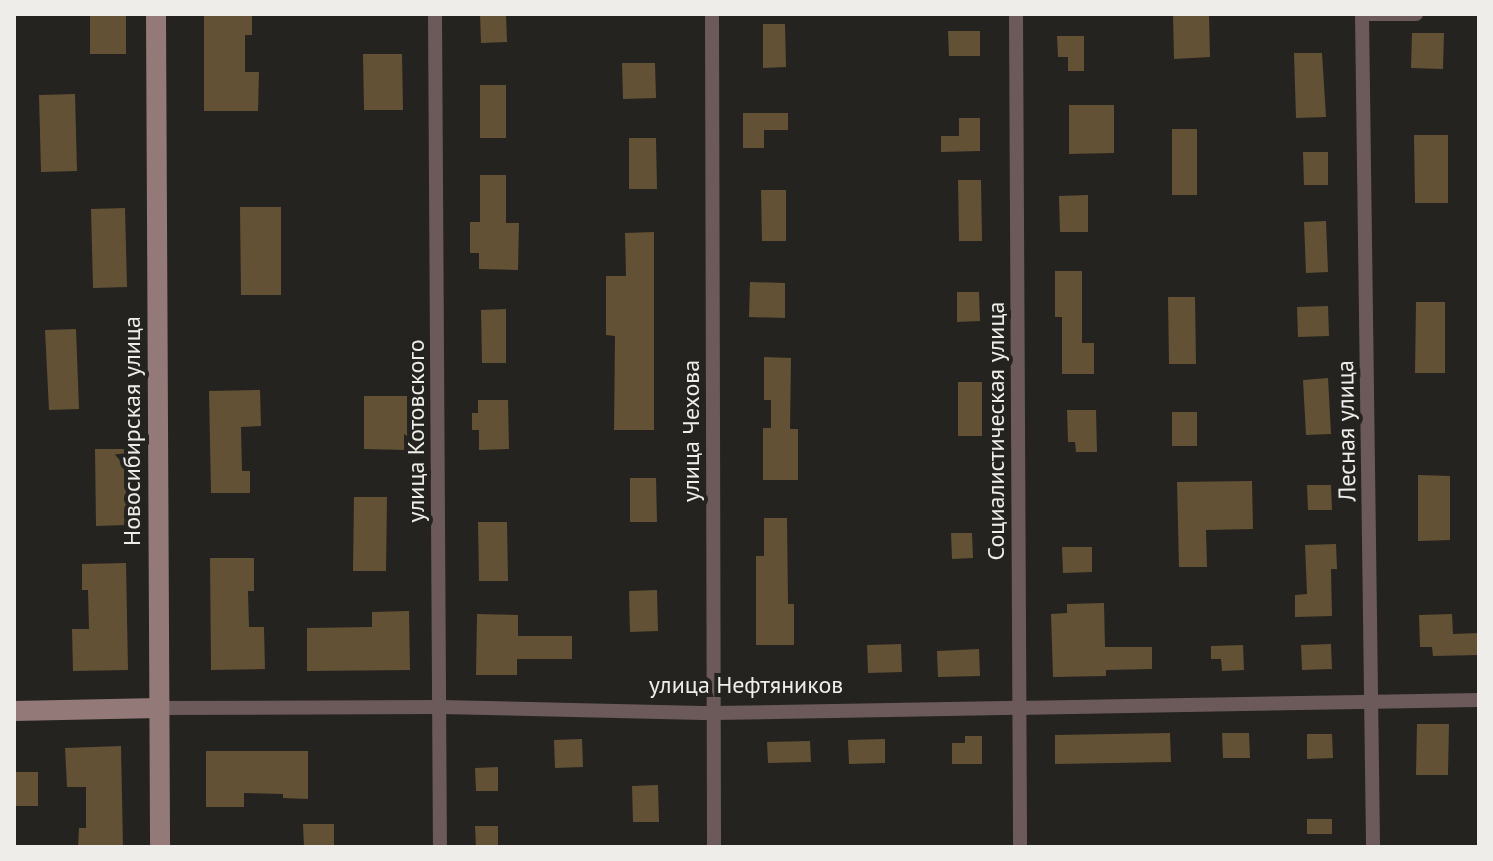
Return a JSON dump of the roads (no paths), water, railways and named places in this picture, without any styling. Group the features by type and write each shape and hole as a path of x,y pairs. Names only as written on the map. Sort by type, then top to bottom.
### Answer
{"main road":[{"name":"Новосибирская улица","path":"156,14 160,847"},
{"name":"улица Нефтяников","path":"14,711 159,708"}],"street":[{"name":"улица Котовского","path":"435,14 440,847"},
{"name":"улица Чехова","path":"712,14 714,847"},
{"name":"Социалистическая улица","path":"1016,14 1020,847"},
{"path":"1362,14 1416,14"},
{"name":"Лесная улица","path":"1362,14 1373,847"},
{"name":"улица Нефтяников","path":"159,708 440,707 714,713 1479,700"}]}
